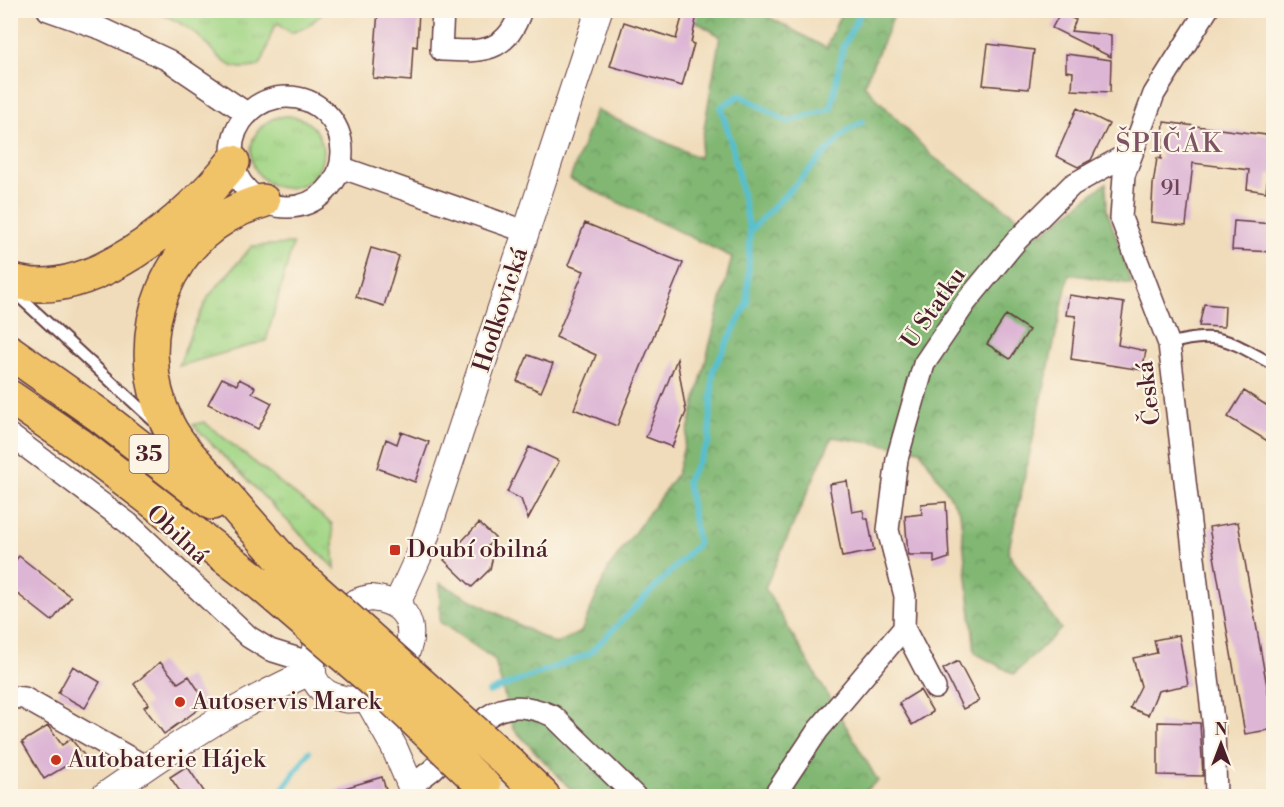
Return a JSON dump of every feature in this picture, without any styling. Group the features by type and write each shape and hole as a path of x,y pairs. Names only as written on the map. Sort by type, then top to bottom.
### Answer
{"highway":[{"path":"10,280 44,284 95,273 138,249 196,204 233,162"},
{"path":"264,201 224,216 189,247 172,271 159,299 152,337 152,364 159,399 169,426 273,573"},
{"name":"35","path":"10,352 99,415 273,573 507,761 543,796"},
{"name":"35","path":"10,397 99,459 273,573 377,684 489,791"}],"street":[{"path":"48,10 102,29 168,60 248,114"},
{"path":"443,10 441,50 480,52 504,42 517,24 521,10"},
{"name":"Hodkovická","path":"396,606 421,551 599,10"},
{"name":"Česká","path":"1207,10 1154,94 1124,175 1121,218 1169,344 1214,729 1216,796"},
{"path":"296,98 309,102 325,113 337,129 342,154 340,167 327,190 303,205 276,206 264,201 244,185 233,162 235,136 248,114 270,100 296,98"},
{"name":"U Statku","path":"935,688 904,628 905,596 888,530 897,459 924,364 966,302 1017,240 1072,185 1133,151"},
{"path":"340,167 527,232"},
{"name":"Obilná","path":"10,435 128,523 249,638 270,650 312,667"},
{"path":"371,598 385,600 396,606 408,623 411,636 409,650 379,688 366,697 352,700 333,695 322,687 312,667 313,649 319,637 351,603 371,598"},
{"path":"774,796 818,730 904,628"},
{"path":"104,796 146,767 312,667"},
{"path":"10,697 24,698 146,767"},
{"path":"366,697 394,747 413,791 487,717 496,711 514,707 539,710 553,716 635,796"}],"lane":[{"path":"10,289 192,458"},
{"path":"1169,344 1195,336 1224,338 1274,365"}],"green space":[{"path":"155,11 325,11 308,26 291,33 278,23 259,66 238,68 223,61 191,30"},
{"path":"678,11 758,11 826,48 842,11 896,11 864,85 932,156 1041,234 1106,183 1107,210 1132,284 1069,274 1008,553 1061,629 1014,674 975,653 960,512 920,450 832,437 765,588 878,781 857,796 577,796 513,728 495,660 440,622 440,583 555,644 581,632 608,569 677,474 732,257 570,179 596,110 699,158 720,36"},
{"path":"287,116 307,122 317,132 323,152 317,172 307,182 287,188 267,182 257,172 251,152 257,132 267,122"},
{"path":"293,244 266,341 179,366 191,332 209,296 252,246"},
{"path":"204,422 332,524 335,569 193,425"}],"building":[{"path":"378,10 419,10 417,47 413,46 411,81 373,78"},
{"path":"684,10 698,10 691,43 694,44 682,86 610,66 624,22 676,39"},
{"path":"1060,13 1076,20 1071,31 1111,35 1111,57 1052,28"},
{"path":"988,44 1034,50 1029,89 983,85"},
{"path":"1066,54 1111,60 1110,92 1072,90 1073,72 1066,71"},
{"path":"1077,108 1109,124 1091,160 1078,167 1056,156"},
{"path":"1164,122 1274,136 1274,174 1268,174 1266,192 1247,189 1249,170 1193,163 1186,226 1151,222 1153,185 1157,158 1161,159"},
{"path":"1234,221 1274,224 1274,252 1232,250"},
{"path":"585,223 683,263 617,426 574,409 596,355 556,337 584,271 568,265"},
{"path":"371,248 399,256 384,306 356,297"},
{"path":"1069,295 1124,303 1118,345 1146,351 1142,370 1071,359 1076,316 1066,315"},
{"path":"1204,304 1225,306 1224,327 1199,326"},
{"path":"1006,315 1029,330 1010,359 987,344"},
{"path":"528,355 553,364 541,392 517,381"},
{"path":"677,359 686,412 672,447 646,437"},
{"path":"222,378 237,385 239,379 255,387 252,393 272,403 258,429 208,404"},
{"path":"1244,391 1274,410 1274,445 1228,417"},
{"path":"401,432 429,442 415,482 377,468 386,439 397,444"},
{"path":"529,447 559,461 528,519 521,499 507,492"},
{"path":"847,481 852,512 863,510 865,519 868,519 874,551 842,557 829,484"},
{"path":"946,502 949,558 934,563 934,555 908,555 905,516 922,514 921,504"},
{"path":"1238,522 1274,726 1274,729 1245,734 1209,527"},
{"path":"479,523 495,538 486,548 493,556 490,569 472,587 444,560"},
{"path":"19,556 71,597 52,621 10,588 10,567"},
{"path":"1179,635 1188,685 1158,691 1148,715 1130,708 1141,686 1133,658 1157,653 1154,640"},
{"path":"958,661 979,701 963,709 943,669"},
{"path":"160,662 178,683 189,676 207,703 164,734 144,707 149,704 134,684"},
{"path":"73,666 100,682 85,708 58,693"},
{"path":"920,690 933,712 912,725 899,703"},
{"path":"1158,722 1200,723 1203,776 1158,775"},
{"path":"48,726 62,745 71,739 84,755 44,779 22,742"},
{"path":"187,766 207,796 183,796 170,777"},
{"path":"382,777 388,796 332,796 331,792"}],"waterway":[{"path":"489,692 589,654 698,544 687,481 709,442 713,370 747,304 750,231 732,146 721,107 740,95 788,122 831,109 843,47 862,10"},
{"path":"750,231 848,130 862,122"},
{"path":"278,796 309,752"}],"place":[{"name":"Doubí obilná","path":"395,550"},
{"name":"Autoservis Marek","path":"180,702"},
{"name":"Autobaterie Hájek","path":"56,760"}],"district":[{"name":"ŠPIČÁK","path":"1169,144"}]}
